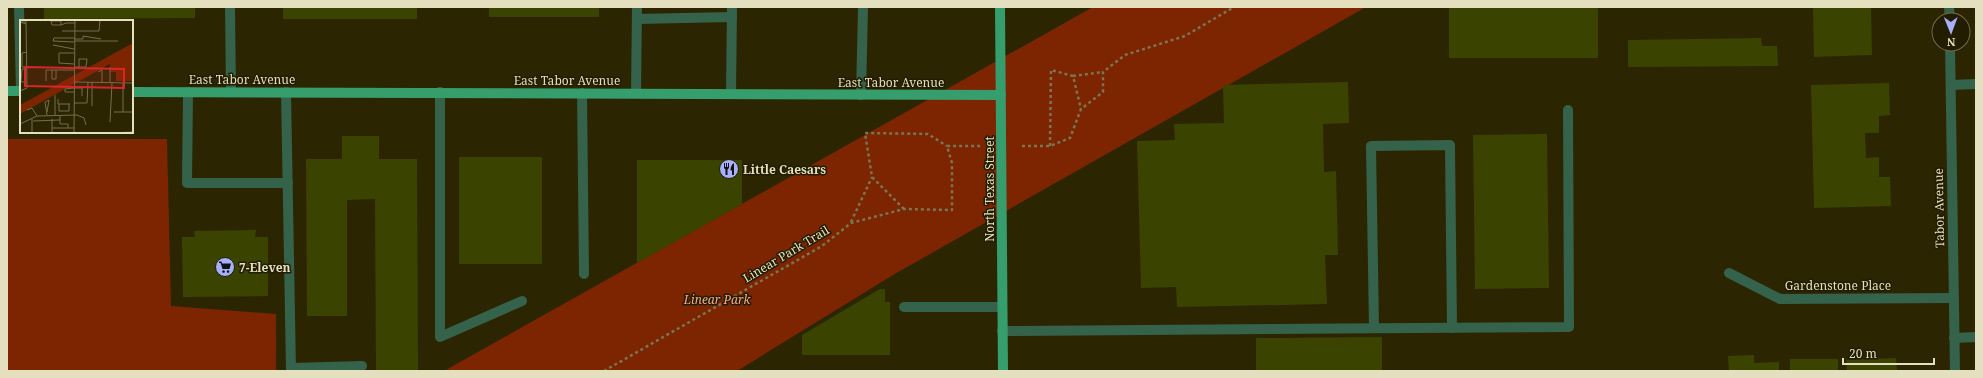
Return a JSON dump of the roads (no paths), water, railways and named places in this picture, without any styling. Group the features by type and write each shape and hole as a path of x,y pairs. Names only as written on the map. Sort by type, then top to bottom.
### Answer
{"main road":[{"name":"North Texas Street","path":"1000,7 1003,371"},
{"path":"7,91 20,91"},
{"name":"East Tabor Avenue","path":"133,92 1001,95"}],"street":[{"path":"19,7 20,49"},
{"path":"230,7 231,92"},
{"path":"636,94 637,7"},
{"path":"861,95 863,7"},
{"path":"637,18 732,12 731,94"},
{"name":"Tabor Avenue","path":"1950,52 1955,371"},
{"path":"1951,85 1976,84"},
{"path":"188,92 187,183 288,183"},
{"path":"286,92 291,369 362,366 355,371"},
{"path":"440,92 440,337 522,301"},
{"path":"582,93 584,274"},
{"path":"1002,331 1569,327 1568,110"},
{"path":"1374,328 1372,146 1450,145 1452,328"},
{"name":"Gardenstone Place","path":"1730,273 1780,299 1954,298"},
{"path":"904,307 1002,308"},
{"path":"1954,338 1976,337"}],"place":[{"name":"Little Caesars","path":"729,169"},
{"name":"7-Eleven","path":"225,267"}],"park label":[{"name":"Linear Park","path":"717,299"}]}
